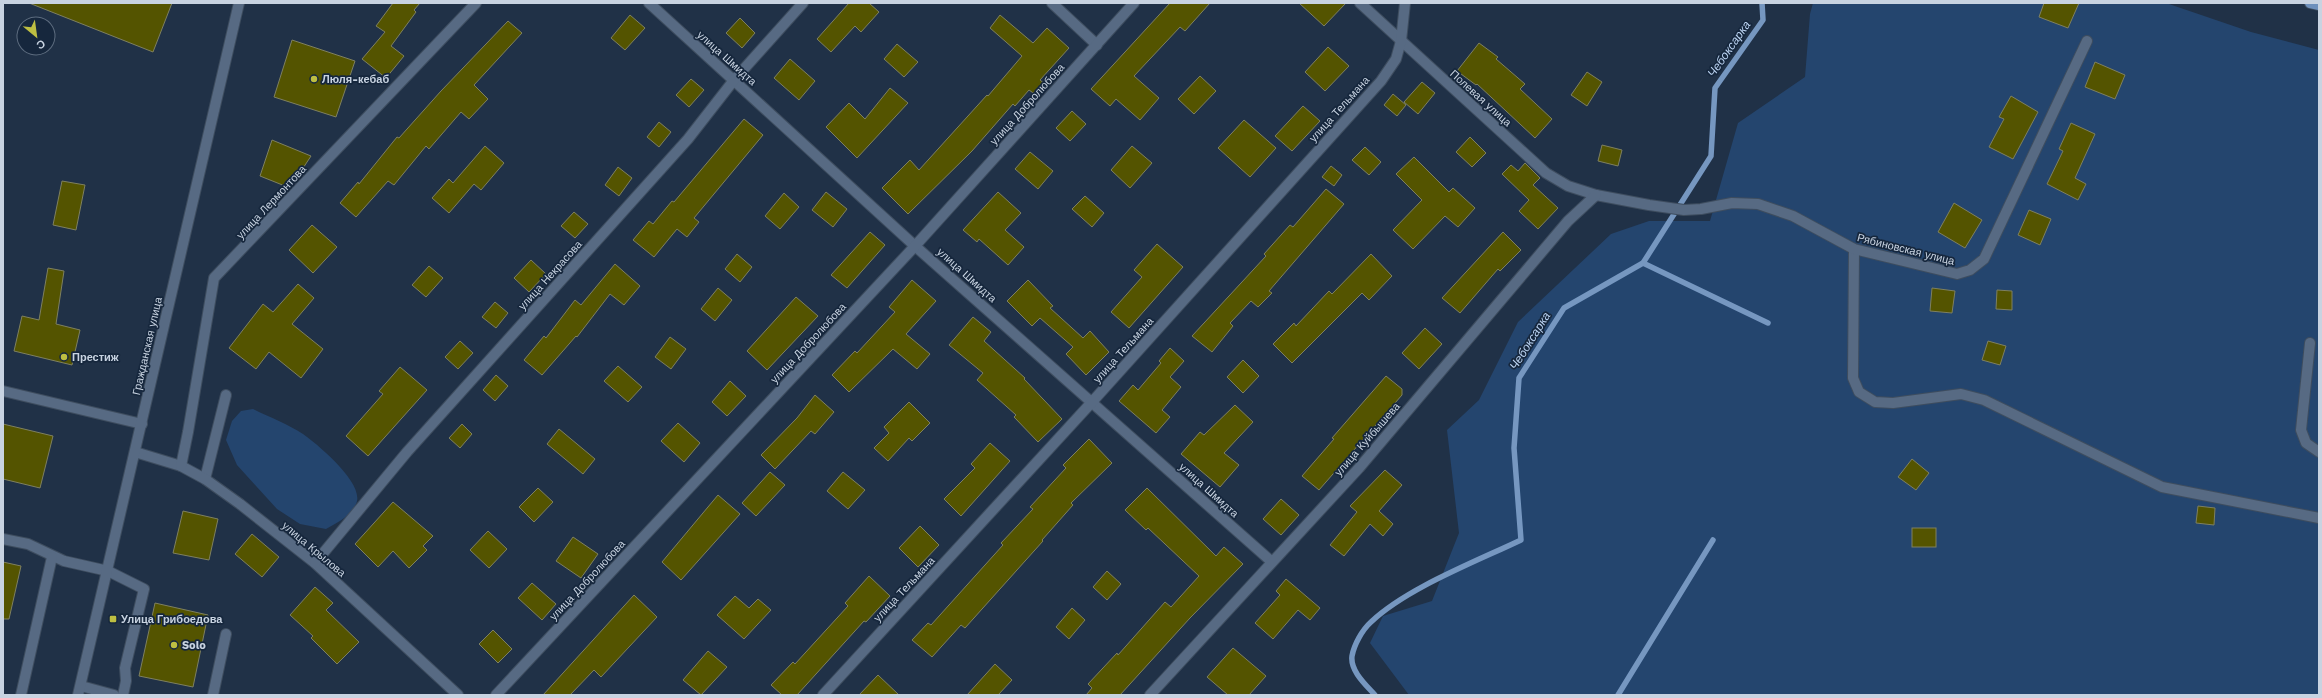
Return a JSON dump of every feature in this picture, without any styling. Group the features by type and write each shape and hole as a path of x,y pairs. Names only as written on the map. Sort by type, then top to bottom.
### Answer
{"main road":[{"path":"2310,3 2319,5"}],"street":[{"name":"Гражданская улица","path":"79,691 239,3"},
{"name":"улица Лермонтова","path":"180,466 188,432 214,278 476,3"},
{"name":"улица Шмидта","path":"649,3 915,246 1272,562"},
{"name":"улица Некрасова","path":"315,563 407,452 688,139 734,80 803,3"},
{"path":"1052,3 1097,45"},
{"name":"улица Добролюбова","path":"496,695 915,246 1134,3"},
{"name":"Полевая улица","path":"1360,3 1546,173 1568,186 1596,195 1649,205"},
{"name":"улица Тельмана","path":"823,695 1092,402 1381,81 1396,59 1401,41 1405,3"},
{"name":"Рябиновская улица","path":"1649,205 1684,210 1701,209 1732,202 1758,204 1793,216 1854,249 1957,274 1970,270 1984,259 2087,41"},
{"name":"улица Куйбышева","path":"1150,695 1359,468 1568,221 1596,195"},
{"path":"1854,249 1853,378 1859,392 1875,402 1893,403 1961,394 1984,400 2162,487 2319,518"},
{"path":"2310,343 2301,430 2306,443 2319,452"},
{"path":"3,391 142,424"},
{"path":"205,478 226,394"},
{"name":"улица Крылова","path":"135,452 180,466 205,478 315,563 458,695"},
{"path":"3,539 32,546 52,557 108,571 144,589 125,668 126,681 123,695"},
{"path":"21,695 52,557"},
{"path":"213,695 226,634"},
{"path":"79,691 114,695"}],"shaded area":[{"path":"1813,3 2166,3 2251,32 2319,50 2319,695 1409,695 1370,643 1383,616 1432,601 1459,533 1447,430 1479,400 1518,322 1611,234 1649,221 1710,221 1738,123 1805,77 1810,14"},
{"path":"253,409 297,430 319,446 338,465 354,486 357,496 356,504 347,516 326,529 300,524 277,509 237,465 226,440 232,421 241,411"}],"building":[{"path":"29,3 172,3 153,52"},
{"path":"393,3 420,3 414,10 416,12 391,46 404,56 386,78 362,59 385,32 376,26"},
{"path":"849,3 869,3 879,12 861,32 855,26 831,52 817,39"},
{"path":"1170,3 1210,3 1185,31 1180,27 1134,76 1159,98 1140,120 1116,99 1110,106 1091,89"},
{"path":"1299,3 1346,3 1324,26"},
{"path":"2044,3 2079,3 2068,28 2039,17"},
{"path":"630,15 645,28 625,50 611,38"},
{"path":"1000,15 1033,43 1047,28 1069,48 1040,80 1045,84 1036,95 1029,90 1015,106 1013,104 972,151 908,214 882,188 910,160 919,170 987,95 988,96 1022,56 990,28"},
{"path":"740,18 755,33 742,48 726,33"},
{"path":"508,21 522,33 474,85 488,99 469,119 461,112 429,149 426,146 394,185 388,181 356,217 340,203 358,182 359,184 397,137 399,138 441,91"},
{"name":"Люля-кебаб","path":"292,40 355,61 336,117 274,97"},
{"path":"1479,43 1498,57 1496,59 1525,84 1520,89 1552,119 1535,138 1477,84 1476,85 1457,71"},
{"path":"897,44 918,62 904,77 884,59"},
{"path":"1328,47 1349,66 1325,91 1305,72"},
{"path":"790,59 815,81 799,100 774,78"},
{"path":"2095,62 2125,75 2115,99 2085,87"},
{"path":"1587,72 1602,82 1587,106 1571,95"},
{"path":"1200,76 1216,91 1194,114 1178,99"},
{"path":"691,79 704,90 689,107 676,95"},
{"path":"1422,82 1435,93 1418,114 1404,102"},
{"path":"890,88 908,103 857,158 826,127 849,103 865,119"},
{"path":"1393,94 1406,105 1397,116 1384,105"},
{"path":"2011,96 2038,112 2013,159 1989,147 2004,119 1999,117"},
{"path":"1303,106 1320,121 1292,151 1275,136"},
{"path":"1072,111 1086,124 1070,141 1056,128"},
{"path":"744,119 763,135 694,218 699,222 687,237 677,229 654,257 633,240 649,221 653,224 672,201 674,202"},
{"path":"1244,120 1276,148 1250,177 1218,148"},
{"path":"659,122 671,132 659,147 647,137"},
{"path":"2071,123 2095,134 2075,178 2086,184 2078,200 2047,184 2063,151 2059,149"},
{"path":"1470,137 1486,153 1472,167 1456,152"},
{"path":"272,140 311,156 290,188 260,176"},
{"path":"1602,145 1622,150 1618,166 1598,161"},
{"path":"485,146 504,163 481,190 474,184 449,213 432,198 449,179 453,183"},
{"path":"1132,146 1152,163 1130,188 1111,170"},
{"path":"1365,147 1381,162 1369,175 1352,160"},
{"path":"1030,152 1053,171 1038,189 1015,169"},
{"path":"1414,157 1449,192 1453,188 1475,208 1458,227 1445,216 1413,249 1393,230 1422,200 1396,174"},
{"path":"1525,163 1540,178 1533,185 1558,208 1538,229 1519,211 1529,200 1502,174 1511,165 1518,171"},
{"path":"1331,166 1342,175 1334,186 1322,177"},
{"path":"618,167 632,178 619,196 605,185"},
{"path":"62,181 85,185 76,230 53,225"},
{"path":"1326,189 1344,204 1269,291 1272,293 1258,307 1251,301 1230,323 1233,326 1212,352 1192,336 1266,256 1264,254 1290,225 1293,227"},
{"path":"826,192 847,209 833,227 812,210"},
{"path":"998,192 1021,213 1005,230 1024,247 1008,265 979,239 977,242 963,230"},
{"path":"784,193 799,207 780,229 765,216"},
{"path":"1085,196 1104,213 1092,227 1072,209"},
{"path":"1954,203 1982,220 1965,248 1938,232"},
{"path":"2029,210 2051,219 2040,245 2018,235"},
{"path":"574,212 588,224 575,238 561,226"},
{"path":"312,225 337,247 313,273 289,250"},
{"path":"870,232 885,245 847,288 831,275"},
{"path":"1503,232 1521,250 1500,271 1498,269 1460,313 1442,298"},
{"path":"1157,244 1183,267 1129,328 1111,312 1142,277 1134,270"},
{"path":"737,254 752,267 740,282 725,269"},
{"path":"1371,254 1392,276 1369,300 1362,293 1292,363 1273,344 1294,323 1296,326 1329,291 1332,294"},
{"path":"531,260 546,274 529,292 514,278"},
{"path":"615,264 640,286 624,305 610,294 577,337 576,336 542,375 524,360 544,336 546,338 575,300 581,305"},
{"path":"429,266 443,278 426,297 412,285"},
{"path":"48,268 64,271 56,324 80,330 72,365 14,351 22,316 39,320"},
{"path":"912,280 936,301 906,334 930,354 917,369 893,349 849,392 832,375 855,351 857,353 895,312 889,307"},
{"path":"1028,280 1053,306 1050,308 1083,338 1090,331 1109,352 1086,375 1066,354 1073,347 1040,318 1032,326 1007,301"},
{"path":"298,284 314,298 292,324 323,349 301,378 269,352 256,369 229,348 263,304 273,312"},
{"path":"718,288 732,300 715,321 701,309"},
{"path":"1932,288 1955,291 1952,313 1930,311"},
{"path":"1997,290 2012,291 2012,310 1996,309"},
{"path":"796,297 818,316 767,370 747,351"},
{"path":"495,302 508,313 496,328 482,317"},
{"path":"973,317 991,332 984,341 1025,378 1024,379 1062,419 1038,442 1014,417 1016,415 977,380 983,373 949,345"},
{"path":"1425,328 1442,344 1419,369 1402,353"},
{"path":"670,337 686,349 671,369 655,357"},
{"path":"460,341 473,353 458,369 445,357"},
{"path":"1988,341 2006,346 2000,365 1982,360"},
{"path":"1170,348 1184,361 1170,377 1181,387 1162,410 1170,417 1156,433 1119,401 1133,385 1138,390 1161,363 1159,361"},
{"path":"1243,360 1259,376 1243,393 1227,377"},
{"path":"618,366 642,387 628,402 604,381"},
{"path":"400,367 427,390 368,456 346,436 383,394 379,391"},
{"path":"496,375 508,386 495,401 483,390"},
{"path":"1386,376 1402,389 1402,395 1319,490 1302,476 1334,439 1332,438"},
{"path":"730,381 746,396 727,416 712,402"},
{"path":"815,395 834,412 815,434 811,431 775,469 761,455 797,418"},
{"path":"909,402 930,423 912,441 909,438 888,461 874,448 889,433 884,427"},
{"path":"1235,405 1253,422 1224,453 1239,465 1220,487 1181,454 1200,432 1204,435"},
{"path":"678,423 700,443 684,462 661,441"},
{"path":"3,424 53,436 40,488 3,479"},
{"path":"462,424 472,434 460,448 449,438"},
{"path":"559,429 595,459 583,474 547,444"},
{"path":"1089,439 1112,463 1071,503 1073,505 1042,540 1043,541 965,628 961,625 932,657 912,640 928,623 931,625 1003,545 1001,543 1033,509 1030,507 1066,468 1063,465"},
{"path":"990,443 1010,461 961,516 944,499 975,468 971,464"},
{"path":"1912,459 1929,473 1916,490 1898,477"},
{"path":"1385,470 1402,485 1379,511 1393,524 1383,536 1370,524 1344,556 1330,545 1357,512 1350,506"},
{"path":"770,472 785,485 756,516 742,503"},
{"path":"843,472 865,490 848,509 827,491"},
{"path":"538,488 553,502 534,522 519,507"},
{"path":"1147,488 1216,556 1224,547 1243,564 1190,618 1120,695 1086,695 1092,688 1088,684 1117,653 1118,655 1165,602 1171,607 1199,576 1148,528 1146,530 1125,510"},
{"path":"718,495 740,514 681,580 662,562"},
{"path":"1281,499 1299,515 1281,535 1263,519"},
{"path":"393,502 433,536 423,546 427,550 409,568 393,551 378,567 355,544"},
{"path":"2198,506 2215,508 2214,525 2196,523"},
{"path":"183,511 218,519 209,560 173,553"},
{"path":"920,526 939,545 918,567 899,548"},
{"path":"1912,528 1936,528 1936,547 1912,547"},
{"path":"488,531 507,549 489,568 470,550"},
{"path":"252,534 279,557 262,577 235,554"},
{"path":"573,537 598,554 581,578 556,561"},
{"path":"3,562 21,566 9,619 3,619"},
{"path":"1107,571 1121,584 1107,600 1093,587"},
{"path":"869,576 890,596 866,622 864,621 797,695 782,695 771,685 793,662 795,664 848,606 845,603"},
{"path":"1286,579 1320,608 1310,620 1298,610 1273,639 1255,623 1280,595 1276,591"},
{"path":"532,583 556,604 542,620 518,598"},
{"path":"315,587 333,603 326,610 359,642 337,664 311,638 313,636 290,615"},
{"path":"634,595 657,617 601,677 594,670 570,695 543,695"},
{"path":"735,596 749,608 758,599 771,610 744,639 717,615"},
{"name":"Solo","path":"155,603 208,615 193,687 139,676"},
{"path":"1072,608 1085,620 1069,639 1056,627"},
{"path":"493,630 512,649 498,663 479,644"},
{"path":"1233,648 1266,676 1249,695 1228,695 1207,677"},
{"path":"708,651 727,667 701,695 683,680"},
{"path":"995,664 1012,680 998,695 967,695"},
{"path":"878,675 899,695 859,695"}],"waterway":[{"name":"Чебоксарка","path":"1375,695 1359,677 1353,667 1352,662 1353,652 1362,633 1368,625 1403,598 1422,587 1442,576 1521,540 1514,448 1519,378 1564,308 1643,263 1711,156 1715,88 1763,20 1762,3"},
{"path":"1643,263 1768,323"},
{"path":"1618,695 1713,540"}],"place":[{"name":"Люля-кебаб","path":"314,79"},
{"name":"Престиж","path":"64,357"},
{"name":"Улица Грибоедова","path":"113,619"},
{"name":"Solo","path":"174,645"}]}
